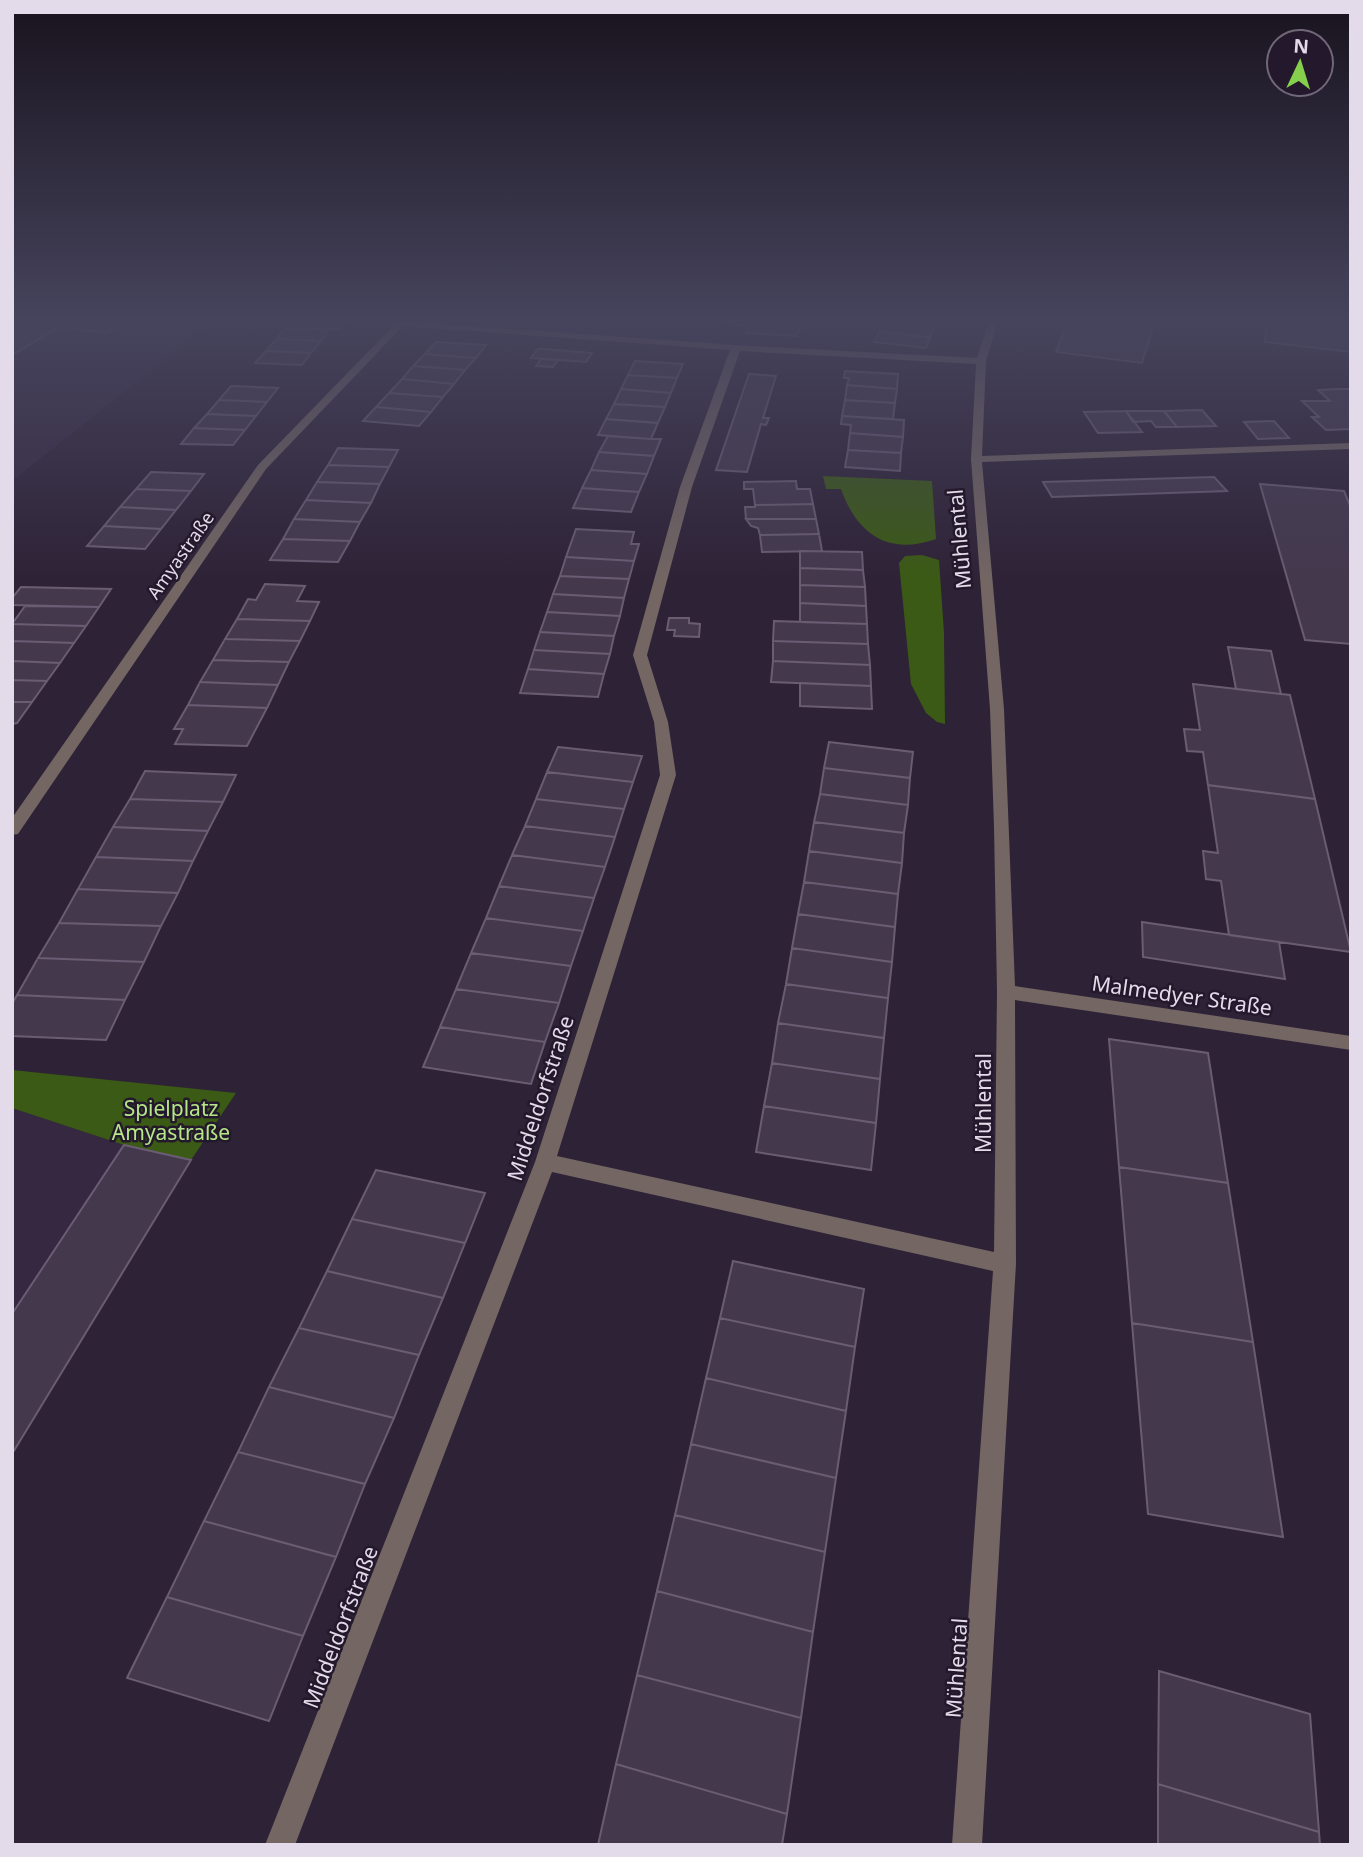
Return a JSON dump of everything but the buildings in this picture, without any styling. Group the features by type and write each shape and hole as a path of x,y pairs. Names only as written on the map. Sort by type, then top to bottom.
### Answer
{"street":[{"name":"Amyastraße","path":"12,830 262,467 319,408"},
{"name":"Middeldorfstraße","path":"280,1845 545,1162 668,775 661,722 640,655 686,487 715,408"},
{"name":"Mühlental","path":"967,1845 1005,1264 1006,992 997,709 976,459 979,408"},
{"path":"976,459 1351,446"},
{"name":"Malmedyer Straße","path":"1006,992 1351,1043"},
{"path":"545,1162 1005,1264"}],"shaded area":[{"path":"12,408 104,408 12,481"},
{"path":"12,1108 124,1145 191,1160 12,1454"}],"green space":[{"path":"823,476 932,481 936,539 903,545 876,537 856,518 841,489 826,489"},
{"path":"922,555 939,560 944,633 945,724 937,722 926,713 911,684 899,563 905,556"},
{"name":"Spielplatz Amyastraße","path":"12,1070 236,1093 191,1160 124,1145 12,1108"}]}
